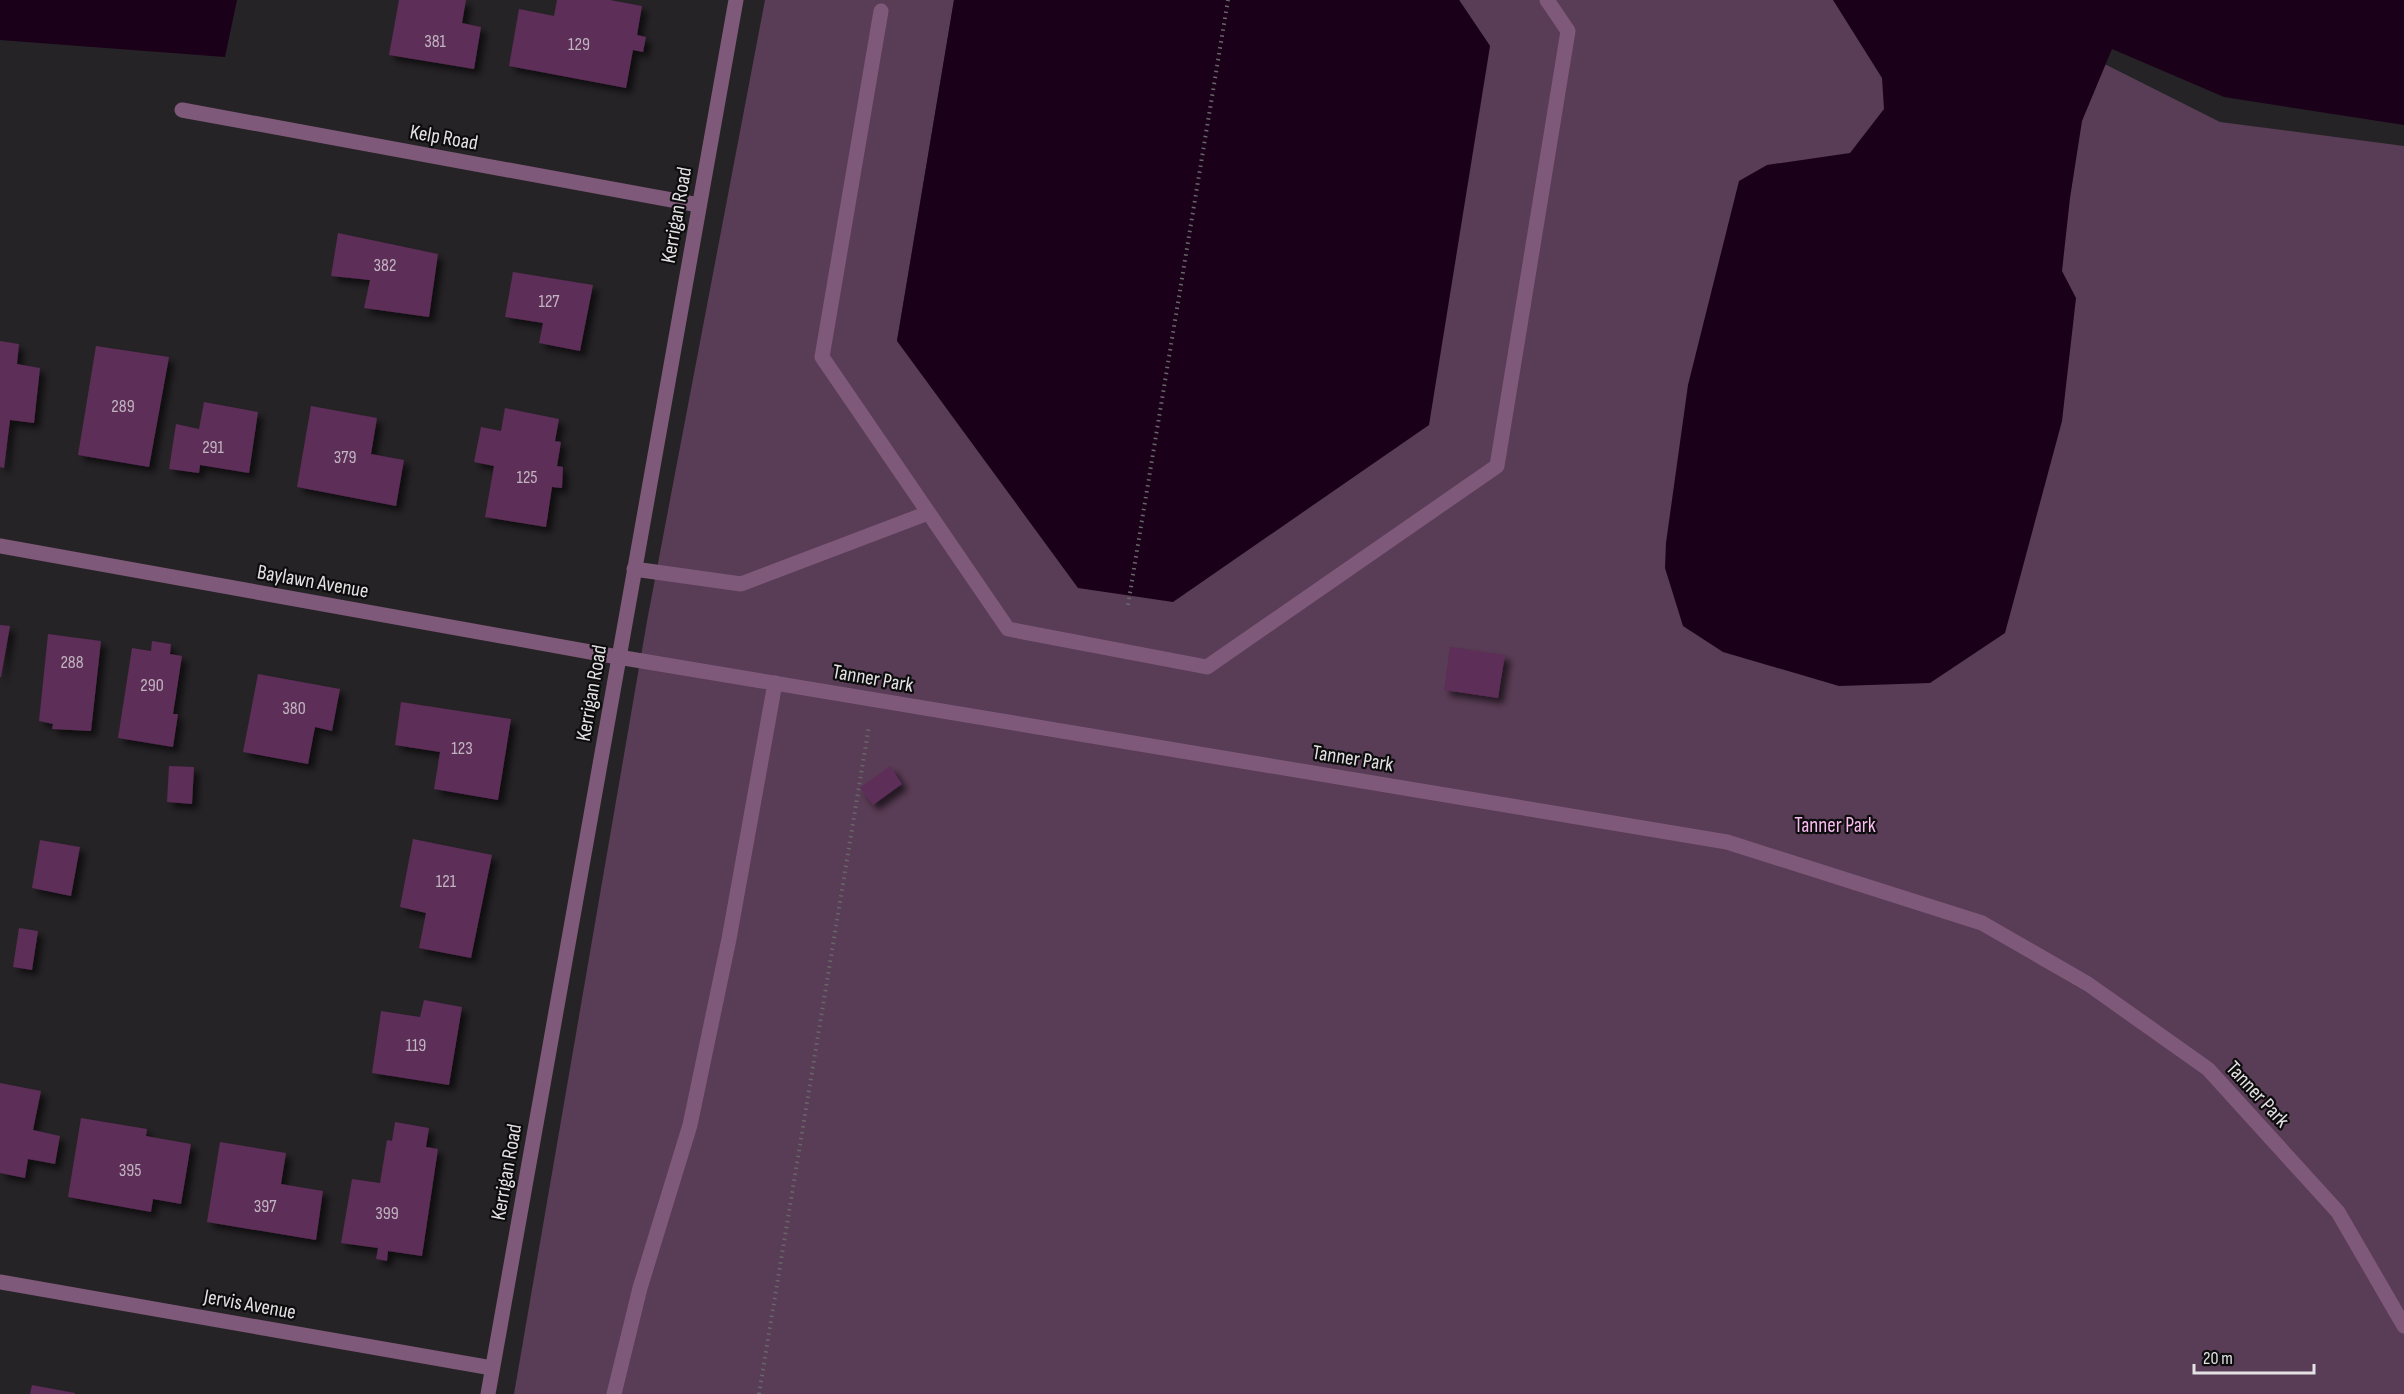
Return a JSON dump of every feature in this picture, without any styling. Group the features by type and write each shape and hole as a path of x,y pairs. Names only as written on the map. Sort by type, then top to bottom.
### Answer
{"street":[{"name":"Kerrigan Road","path":"488,1394 736,0"},
{"path":"881,11 822,357 1008,629 1208,667 1497,466 1568,31 1547,0"},
{"name":"Kelp Road","path":"182,110 699,205"},
{"path":"634,569 741,584 928,513"},
{"name":"Baylawn Avenue","path":"0,546 618,657"},
{"name":"Tanner Park","path":"618,657 1727,842 1982,923 2088,984 2208,1070 2338,1212 2404,1326"},
{"path":"614,1394 640,1288 690,1125 729,939 776,683"},
{"name":"Jervis Avenue","path":"0,1282 492,1368"}],"path":[{"path":"1128,605 1228,0"},
{"path":"759,1394 873,700"}],"green space":[{"name":"Tanner Park","path":"765,0 954,0 897,341 1490,46 1459,0 1977,0 2220,122 2404,146 2404,1394 514,1394 647,621"}],"shaded area":[{"path":"0,0 237,0 225,57 0,40"},
{"path":"954,0 1459,0 1490,46 1429,425 1173,602 1078,588 897,341"},
{"path":"1833,0 2404,0 2404,125 2224,97 2112,49 2082,121 2070,198 2062,271 2076,298 2062,421 2005,633 1930,683 1839,686 1723,652 1683,626 1665,568 1666,543 1688,385 1739,181 1767,165 1850,153 1884,109 1882,78"}],"building":[{"path":"399,0 466,0 462,23 481,27 474,69 389,55"},
{"path":"557,0 610,0 642,6 637,35 646,37 643,52 633,50 626,88 509,66 519,9 554,16"},
{"path":"338,233 438,254 429,317 364,308 370,280 331,276"},
{"path":"513,272 593,285 580,351 539,343 543,323 505,317"},
{"path":"0,341 19,344 17,364 40,368 34,423 10,420 4,468 0,467"},
{"path":"96,346 169,357 149,467 78,455"},
{"path":"204,402 258,412 249,473 200,465 199,473 169,469 176,424 199,429"},
{"path":"311,406 377,418 371,454 404,460 396,506 297,487"},
{"path":"505,408 559,419 555,441 561,442 557,466 563,467 562,488 552,487 546,527 485,517 494,466 474,462 481,427 501,431"},
{"path":"0,625 10,626 1,677 0,677"},
{"path":"48,634 101,641 91,731 52,729 53,724 39,721"},
{"path":"152,641 171,644 170,654 182,656 173,714 178,714 173,747 118,738 132,648 151,651"},
{"path":"1450,647 1505,655 1498,698 1444,690"},
{"path":"258,674 340,689 332,731 315,727 308,764 243,752"},
{"path":"401,702 511,719 498,800 434,789 440,752 395,745"},
{"path":"169,766 194,767 192,804 167,802"},
{"path":"890,766 902,784 873,805 860,788"},
{"path":"413,839 492,855 471,958 419,948 426,913 400,907"},
{"path":"40,840 80,847 71,896 32,888"},
{"path":"19,928 38,931 32,970 13,967"},
{"path":"424,1000 462,1007 449,1085 372,1073 381,1011 420,1017"},
{"path":"0,1083 41,1091 33,1130 60,1136 55,1164 28,1159 25,1178 0,1173"},
{"path":"81,1118 147,1129 146,1136 191,1144 181,1204 153,1199 151,1212 68,1197"},
{"path":"395,1122 429,1128 426,1147 438,1149 422,1256 388,1251 387,1261 376,1259 378,1248 341,1243 352,1179 380,1183 387,1140 392,1141"},
{"path":"220,1142 286,1153 281,1184 323,1191 316,1240 207,1222"},
{"path":"32,1385 75,1393 75,1394 30,1394"}]}
